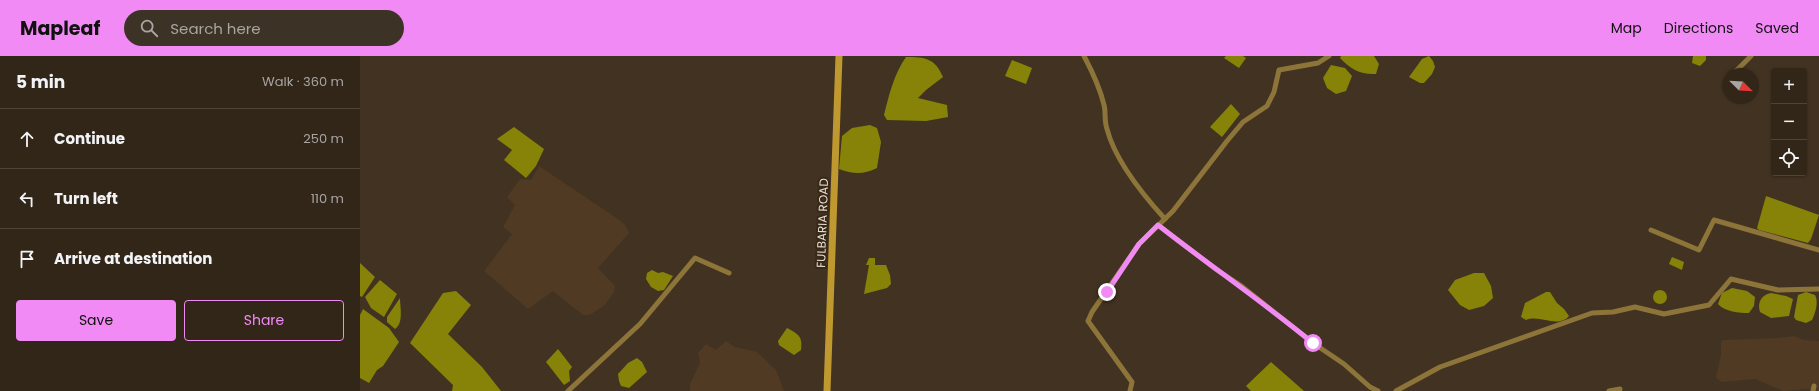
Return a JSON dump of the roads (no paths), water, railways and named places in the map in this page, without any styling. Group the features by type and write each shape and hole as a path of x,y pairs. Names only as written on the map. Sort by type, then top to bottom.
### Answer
{"main road":[{"name":"FULBARIA ROAD","path":"827,391 839,56"}],"street":[{"path":"1084,56 1090,66 1104,106 1106,128 1113,147 1147,200 1166,218"},
{"path":"1130,391 1132,382 1088,321 1139,244 1186,196 1226,141 1243,122 1267,106 1274,92 1279,70 1318,63 1329,56"},
{"path":"1739,68 1751,56"},
{"path":"1651,230 1699,250 1714,220 1819,250"},
{"path":"1158,225 1217,270 1240,285 1313,343 1344,364 1370,387 1378,391"},
{"path":"568,391 640,324 695,258 729,273"},
{"path":"1396,391 1440,367 1592,313 1613,312 1635,307 1664,314 1709,305 1731,279 1778,290 1819,289"},
{"path":"1609,391 1620,389"}]}
